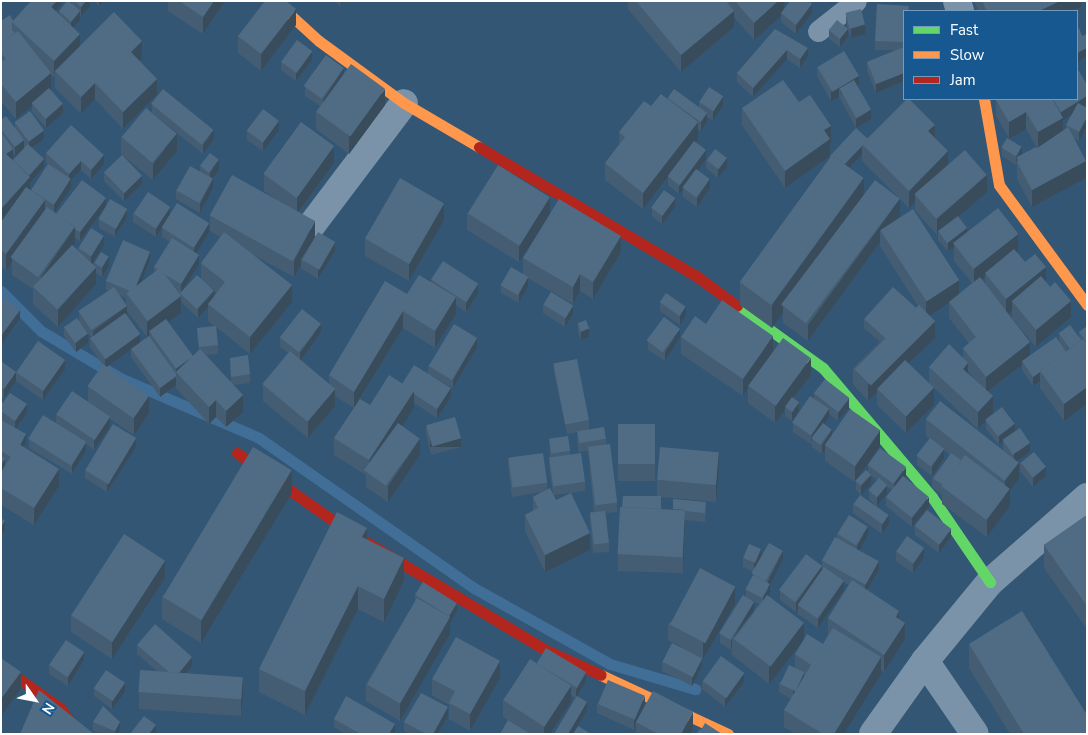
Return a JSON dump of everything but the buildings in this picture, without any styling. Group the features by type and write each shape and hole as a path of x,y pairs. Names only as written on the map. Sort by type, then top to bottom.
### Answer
{"street":[{"path":"276,1 319,41 404,103 695,275 823,368 932,497 990,582"},
{"path":"984,100 999,185 1087,305"},
{"path":"311,226 404,103"},
{"path":"237,454 351,533 546,650 728,734"},
{"path":"873,734 925,661 990,582 1087,497"},
{"path":"925,661 975,734"},
{"path":"1,666 61,709 77,734"}],"lane":[{"path":"818,30 856,1"}],"waterway":[{"path":"1,291 41,331 120,378 259,438 474,588 610,664 695,689"}],"traffic: fast":[{"path":"737,306 823,368 932,497 990,582"}],"traffic: slow":[{"path":"275,1 319,41 404,103 479,147"},
{"path":"984,100 999,185 1087,305"},
{"path":"601,675 728,734"}],"traffic: jam":[{"path":"479,147 695,275 737,306"},
{"path":"237,453 351,533 546,650 601,675"},
{"path":"1,666 61,709 77,734"}]}
